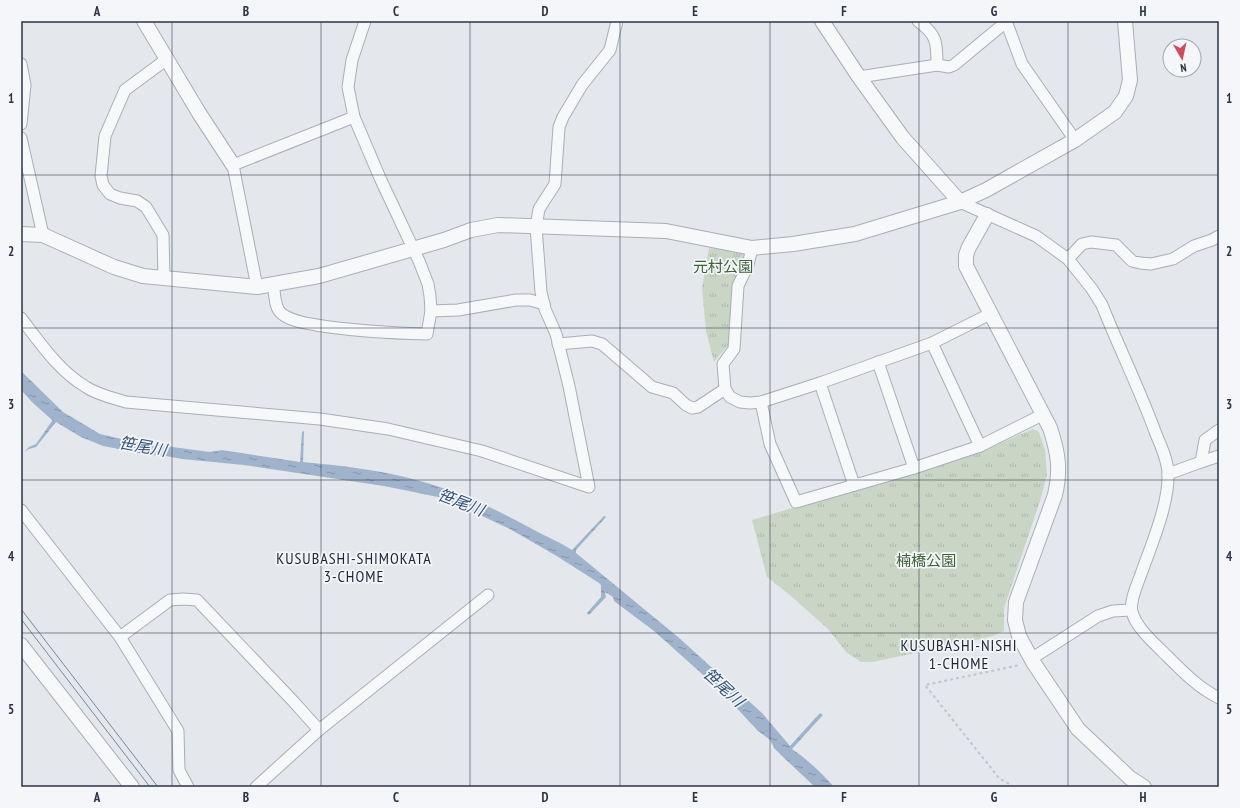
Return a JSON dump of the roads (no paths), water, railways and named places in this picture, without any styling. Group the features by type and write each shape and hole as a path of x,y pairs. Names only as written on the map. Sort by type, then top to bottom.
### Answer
{"street":[{"path":"144,21 232,165 257,287"},
{"path":"273,284 277,306 281,313 298,321 338,329 427,334 430,311 428,284 354,117 348,87 352,60 365,21"},
{"path":"21,318 48,353 71,377 87,388 110,398 126,402 320,419 388,429 482,451 589,487 569,386 556,334 545,309 541,292 536,226 539,209 555,184 559,127 563,117 582,86 610,50 617,21"},
{"path":"822,21 859,77 903,138 960,202 1036,236 1068,259 1092,289 1102,305 1150,417 1164,456 1168,474 1166,494 1157,530 1133,598 1131,610 1136,622 1179,669 1206,691 1219,698"},
{"path":"918,21 928,28 934,36 937,48 937,65"},
{"path":"859,77 937,65 949,67 954,65 1006,21 1022,64 1075,140"},
{"path":"21,234 43,235 114,268 143,276 257,287 319,276 471,230 498,225 666,231 752,248 793,244 855,234 960,202 986,190 1075,140 1115,112 1126,96 1130,80 1125,21"},
{"path":"164,278 163,234 146,207 137,201 120,198 110,194 103,185 101,176 105,136 125,90 167,59"},
{"path":"21,64 25,85 21,124"},
{"path":"232,165 354,117"},
{"path":"21,138 43,235"},
{"path":"988,215 969,247 966,255 966,266 1044,414 1058,454 1059,467 1055,495 1016,602 1014,611 1016,627 1032,661 1078,729 1130,778 1144,787"},
{"path":"1068,259 1082,244 1091,242 1116,245 1132,261 1151,264 1173,259 1194,246 1219,236"},
{"path":"752,248 748,265 738,286 734,349 722,364 725,389 730,397 740,402 761,402 820,383 932,343 990,314"},
{"path":"430,311 458,310 516,300 530,300 544,304"},
{"path":"558,344 592,342 602,344 652,387 673,393 686,405 692,408 698,407 725,389"},
{"path":"932,343 980,446"},
{"path":"878,362 914,468"},
{"path":"820,383 854,485"},
{"path":"761,402 770,444 796,502 914,468 980,446 1044,414"},
{"path":"1200,462 1205,440 1219,430"},
{"path":"1168,474 1219,456"},
{"path":"21,510 120,637 178,731 179,770 188,787"},
{"path":"256,787 319,730 488,595"},
{"path":"120,637 170,600 198,600 319,730"},
{"path":"1032,661 1098,616 1113,611 1131,610"},
{"path":"21,645 132,787"}],"water":[{"name":"笹尾川","path":"21,371 63,412 100,434 135,442 210,452 222,450 300,462 302,432 304,431 303,462 377,471 435,485 507,515 572,550 604,516 606,517 576,550 576,553 678,637 762,713 790,746 820,713 823,715 792,749 814,766 834,787 815,787 774,748 770,740 757,730 720,690 654,631 614,601 613,597 605,592 606,597 589,615 587,613 601,597 601,585 555,555 508,528 443,498 384,486 244,465 150,455 103,446 81,437 56,422 36,447 24,452 29,447 36,444 52,421 21,390"}],"tram line":[{"path":"21,609 158,787"},
{"path":"21,619 150,787"}],"district":[{"name":"KUSUBASHI-SHIMOKATA 3-CHOME","path":"354,567"},
{"name":"KUSUBASHI-NISHI 1-CHOME","path":"959,654"}],"park label":[{"name":"元村公園","path":"723,266"},
{"name":"楠橋公園","path":"926,560"}]}
